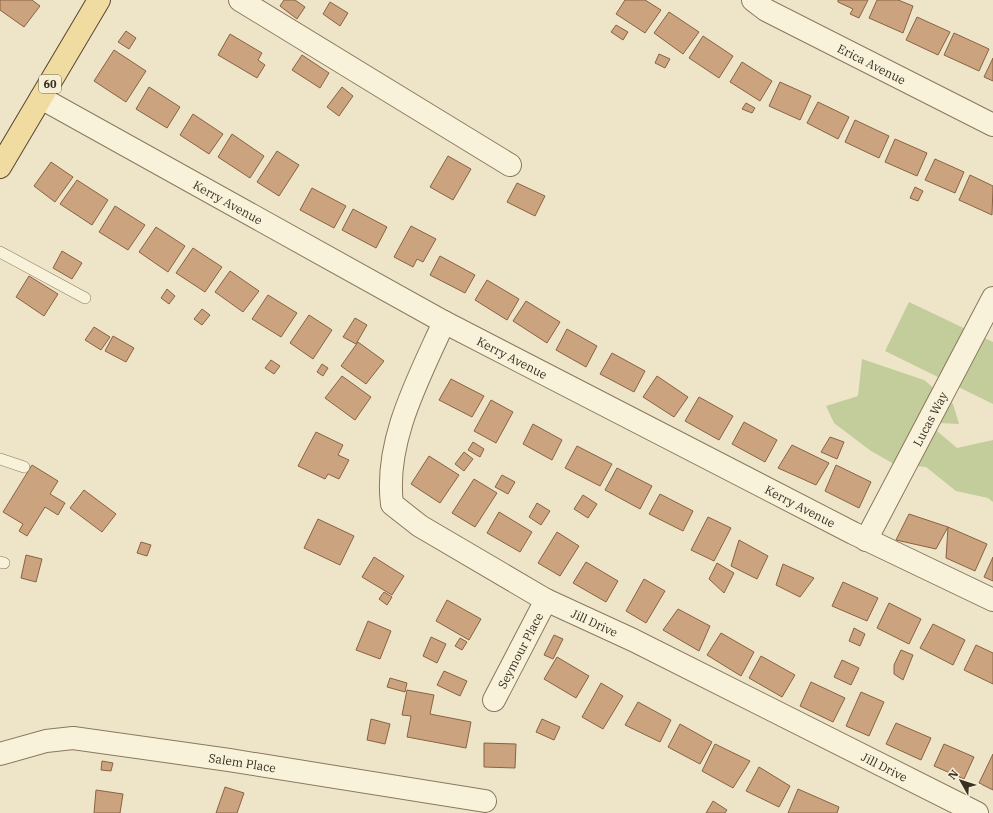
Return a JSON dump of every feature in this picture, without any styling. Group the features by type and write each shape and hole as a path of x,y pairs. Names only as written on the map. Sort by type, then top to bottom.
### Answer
{"main road":[{"name":"60","path":"0,167 99,0"}],"street":[{"path":"240,0 510,165"},
{"name":"Erica Avenue","path":"753,0 766,10 993,125"},
{"name":"Kerry Avenue","path":"42,98 444,322 866,540 993,600"},
{"name":"Lucas Way","path":"866,540 993,298"},
{"name":"Jill Drive","path":"444,322 413,391 398,437 391,471 392,504 420,526 546,600 633,640 977,813"},
{"name":"Seymour Place","path":"494,700 546,600"},
{"name":"Salem Place","path":"0,754 46,741 73,738 236,761 484,801"}],"lane":[{"path":"0,252 85,298"},
{"path":"0,459 24,467"}],"green space":[{"path":"909,302 993,342 993,404 885,351"},
{"path":"862,359 924,380 953,404 959,424 939,423 937,431 957,448 993,440 993,502 988,498 956,491 926,467 894,464 871,451 834,423 826,406 858,396"}],"building":[{"path":"0,0 32,0 40,6 24,27 0,10"},
{"path":"284,0 295,0 305,7 297,19 280,6"},
{"path":"625,0 645,0 661,10 645,33 616,14"},
{"path":"838,0 868,0 859,18 850,14 853,9 838,2"},
{"path":"877,0 898,0 913,6 903,33 869,18"},
{"path":"330,2 348,13 340,26 323,14"},
{"path":"669,12 699,32 683,54 654,33"},
{"path":"917,17 950,32 938,55 906,40"},
{"path":"616,25 628,32 623,40 611,32"},
{"path":"126,31 136,38 129,49 118,42"},
{"path":"954,33 989,49 979,71 944,55"},
{"path":"230,34 262,53 258,60 265,65 257,78 218,55"},
{"path":"703,36 733,56 719,78 689,58"},
{"path":"114,50 146,71 126,102 94,81"},
{"path":"659,54 670,59 665,68 655,63"},
{"path":"302,55 329,73 320,88 292,70"},
{"path":"993,58 993,81 984,77"},
{"path":"742,62 772,81 760,101 730,82"},
{"path":"780,82 811,96 800,120 769,106"},
{"path":"149,87 180,107 167,128 136,109"},
{"path":"342,87 353,96 339,116 327,107"},
{"path":"818,102 849,117 838,139 807,123"},
{"path":"746,103 755,108 752,113 742,109"},
{"path":"193,114 223,134 209,154 180,135"},
{"path":"855,120 889,136 879,158 845,142"},
{"path":"232,134 264,156 250,178 218,157"},
{"path":"895,139 927,153 917,176 885,162"},
{"path":"277,151 299,165 279,196 257,182"},
{"path":"448,156 471,169 453,200 430,187"},
{"path":"935,159 964,172 955,193 925,180"},
{"path":"51,162 73,177 55,202 34,186"},
{"path":"970,175 993,186 992,215 959,200"},
{"path":"77,180 108,200 92,225 60,204"},
{"path":"517,183 545,196 535,216 507,202"},
{"path":"915,187 923,191 918,201 910,198"},
{"path":"312,188 346,206 334,228 300,210"},
{"path":"115,206 145,225 128,250 99,232"},
{"path":"353,209 387,227 376,248 342,230"},
{"path":"411,226 436,239 423,262 417,259 413,267 394,257"},
{"path":"156,227 185,246 168,272 139,252"},
{"path":"193,248 222,267 205,292 176,273"},
{"path":"62,251 82,263 72,279 53,268"},
{"path":"440,256 475,275 465,293 430,275"},
{"path":"230,271 259,291 243,312 215,292"},
{"path":"29,276 58,294 44,316 16,297"},
{"path":"487,280 519,299 507,320 475,300"},
{"path":"167,289 175,296 169,304 161,298"},
{"path":"268,295 297,313 281,337 252,319"},
{"path":"526,301 560,322 547,343 513,321"},
{"path":"202,309 210,315 202,325 194,319"},
{"path":"309,315 332,330 313,359 290,343"},
{"path":"355,318 367,325 356,344 343,337"},
{"path":"94,327 110,337 101,350 85,340"},
{"path":"567,329 597,346 586,367 556,350"},
{"path":"113,336 134,348 126,362 105,351"},
{"path":"358,342 384,361 366,384 341,366"},
{"path":"612,353 645,371 634,392 600,374"},
{"path":"271,360 280,366 274,374 265,368"},
{"path":"322,364 328,368 323,376 317,372"},
{"path":"342,376 371,397 355,420 325,398"},
{"path":"657,376 688,397 674,417 643,397"},
{"path":"451,379 484,396 472,417 439,400"},
{"path":"699,397 733,416 719,440 685,421"},
{"path":"491,400 513,412 496,443 474,431"},
{"path":"744,422 777,440 765,462 732,444"},
{"path":"533,424 562,440 552,460 523,444"},
{"path":"316,432 343,445 338,455 349,460 339,479 328,474 325,479 298,466"},
{"path":"830,437 844,442 837,459 821,452"},
{"path":"473,442 484,449 480,457 468,450"},
{"path":"792,445 829,463 816,485 778,468"},
{"path":"577,446 612,464 600,486 565,468"},
{"path":"464,452 473,459 464,471 455,464"},
{"path":"429,456 459,475 440,503 411,484"},
{"path":"32,465 58,481 50,494 65,503 58,515 45,507 27,536 19,531 23,524 3,512"},
{"path":"836,465 871,482 859,508 825,491"},
{"path":"617,468 652,486 640,509 605,490"},
{"path":"502,475 515,482 508,494 495,487"},
{"path":"474,479 497,493 475,527 452,513"},
{"path":"84,490 116,514 102,532 70,508"},
{"path":"660,494 693,511 683,531 649,514"},
{"path":"583,495 597,504 588,518 574,509"},
{"path":"537,503 550,511 541,525 529,517"},
{"path":"499,512 532,532 520,552 487,533"},
{"path":"909,514 948,527 936,549 896,540"},
{"path":"708,517 731,528 714,561 691,550"},
{"path":"318,519 354,536 340,565 304,548"},
{"path":"948,527 987,544 975,571 946,558"},
{"path":"557,532 579,546 560,576 538,563"},
{"path":"739,540 768,556 757,579 731,566"},
{"path":"141,542 151,545 147,556 137,553"},
{"path":"26,555 42,559 36,582 21,578"},
{"path":"374,557 404,576 392,595 362,577"},
{"path":"993,557 993,581 984,577"},
{"path":"586,562 618,581 606,602 573,583"},
{"path":"717,563 734,573 724,593 709,579"},
{"path":"783,564 814,578 800,597 776,585"},
{"path":"644,579 665,591 646,623 626,611"},
{"path":"843,582 878,598 867,621 832,606"},
{"path":"384,592 392,597 387,605 379,599"},
{"path":"447,600 481,619 469,640 436,621"},
{"path":"889,603 921,619 909,644 877,628"},
{"path":"678,609 710,626 699,651 663,630"},
{"path":"368,621 391,631 380,659 356,650"},
{"path":"933,624 965,640 953,665 920,648"},
{"path":"854,628 865,634 860,646 849,641"},
{"path":"721,633 754,652 741,676 707,655"},
{"path":"554,635 563,639 553,659 544,655"},
{"path":"431,637 446,644 437,663 423,656"},
{"path":"460,638 467,642 462,650 455,646"},
{"path":"976,645 993,653 993,684 964,670"},
{"path":"901,650 913,655 903,680 894,674 894,665"},
{"path":"761,656 795,675 782,697 749,678"},
{"path":"557,657 589,676 576,698 544,679"},
{"path":"842,660 859,668 851,685 834,677"},
{"path":"444,671 467,681 460,696 437,685"},
{"path":"390,678 407,683 405,692 387,687"},
{"path":"811,682 845,698 833,722 800,706"},
{"path":"601,683 623,696 603,729 582,717"},
{"path":"407,690 434,695 430,714 471,722 466,748 407,737 411,716 402,715"},
{"path":"861,692 884,702 869,736 846,726"},
{"path":"638,702 671,720 660,742 625,725"},
{"path":"371,719 390,724 385,744 367,740"},
{"path":"542,719 560,727 554,740 536,732"},
{"path":"896,723 931,738 921,760 886,744"},
{"path":"680,724 712,742 700,764 668,747"},
{"path":"484,743 516,744 515,768 484,767"},
{"path":"715,744 750,761 733,788 702,771"},
{"path":"944,744 974,757 964,779 934,766"},
{"path":"993,754 993,790 979,783"},
{"path":"102,761 113,763 111,771 101,770"},
{"path":"759,767 790,786 779,807 746,791"},
{"path":"225,787 244,793 237,813 216,813"},
{"path":"798,789 839,807 837,813 788,813"},
{"path":"96,790 123,794 120,813 94,813"},
{"path":"713,801 727,810 725,813 706,813"}]}
